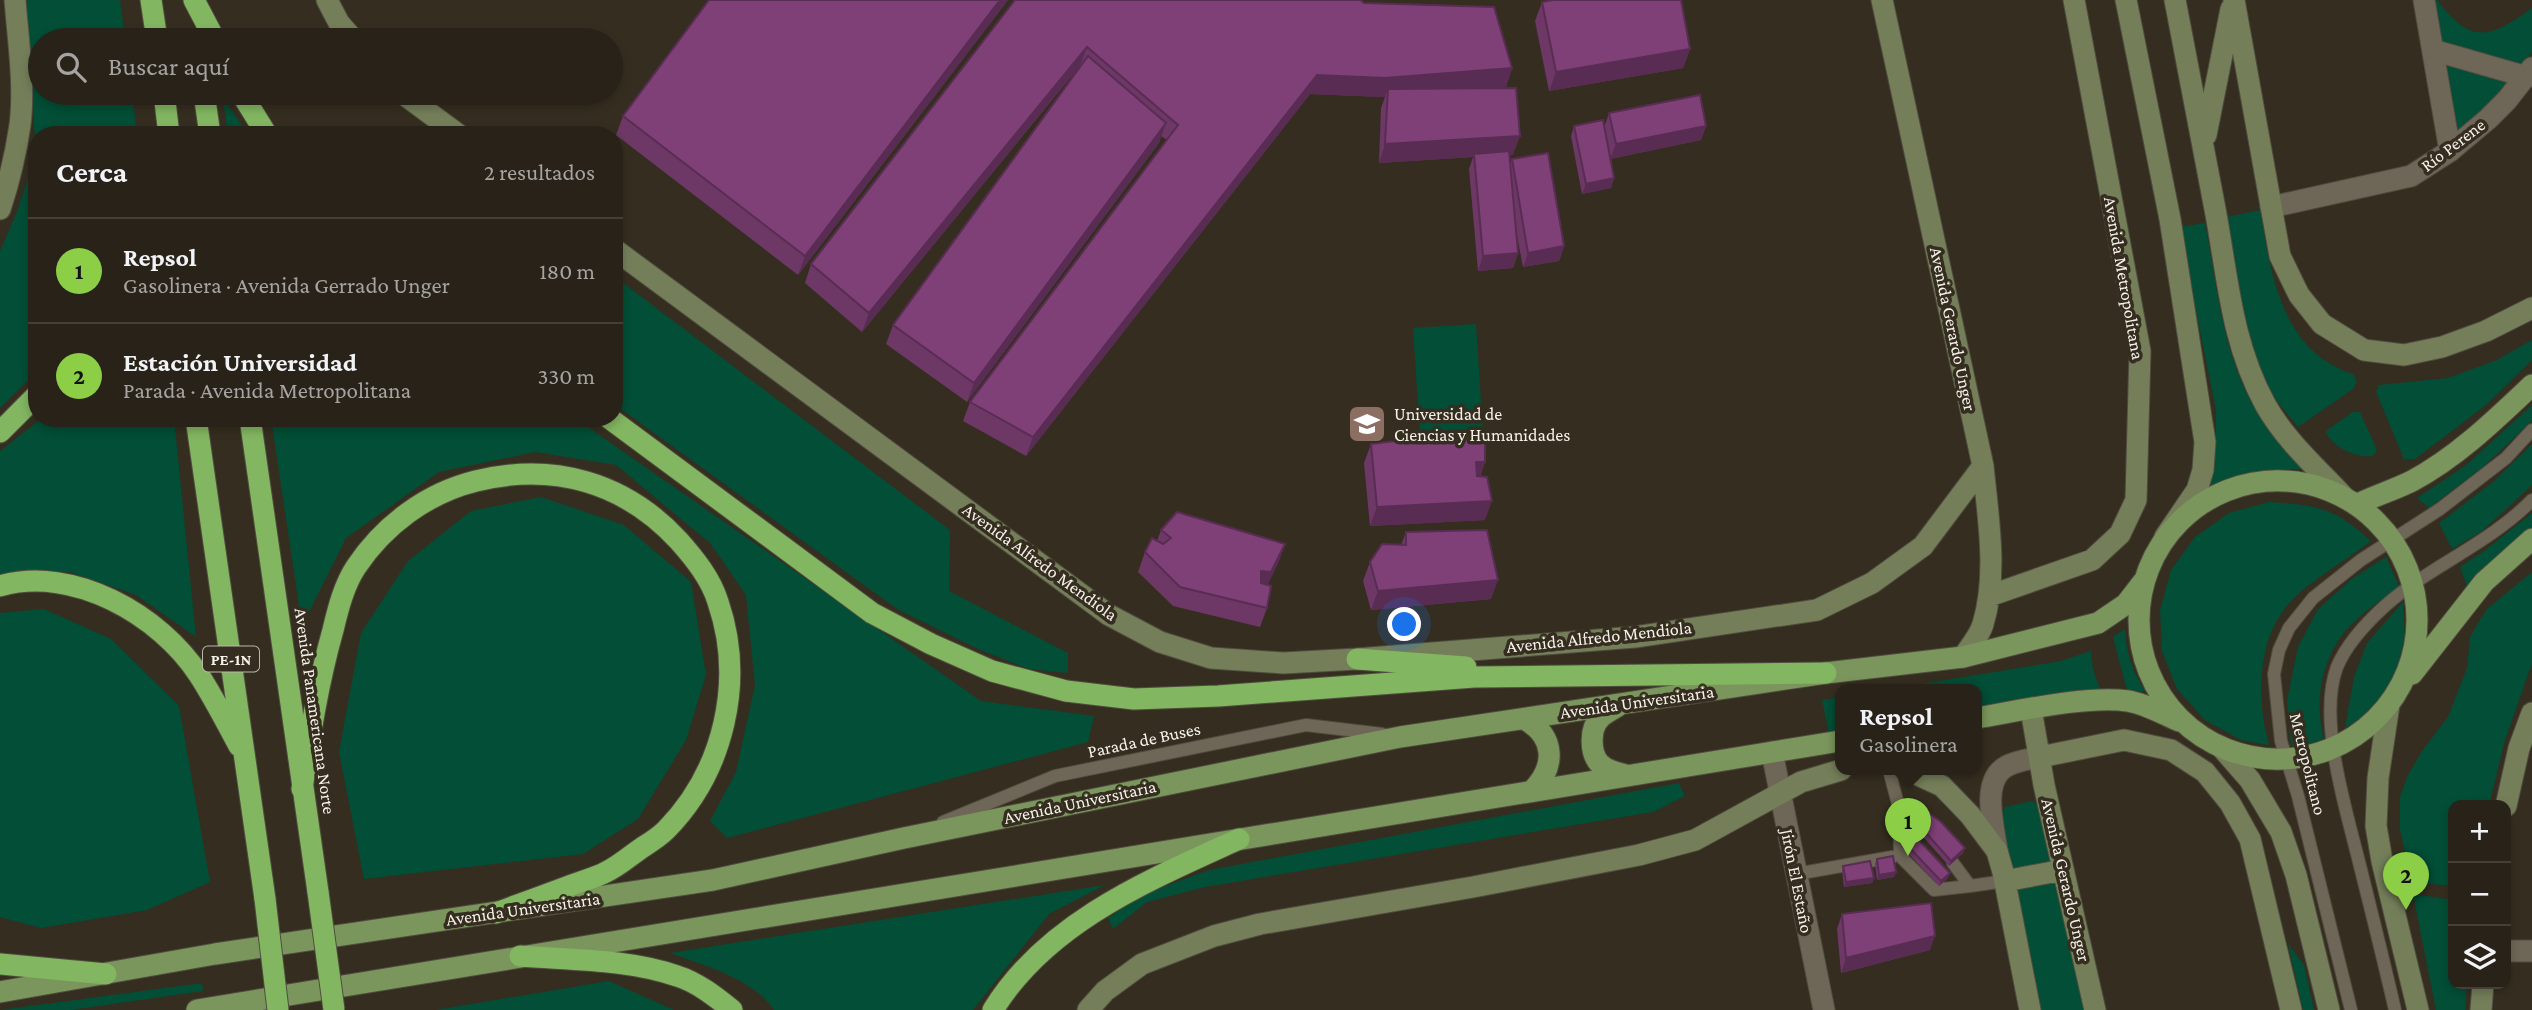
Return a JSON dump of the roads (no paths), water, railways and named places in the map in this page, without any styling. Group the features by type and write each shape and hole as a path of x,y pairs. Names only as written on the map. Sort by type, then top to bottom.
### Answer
{"highway":[{"path":"151,0 155,28"},
{"path":"193,0 196,28"},
{"path":"193,0 208,28"},
{"path":"165,105 167,126"},
{"path":"206,105 209,126"},
{"path":"249,105 262,126"},
{"path":"0,432 28,405"},
{"name":"PE-1N","path":"197,427 246,758 278,1010"},
{"name":"Avenida Panamericana Norte","path":"251,427 334,1010"},
{"path":"621,427 872,612 992,671 1066,691 1134,699 1218,696 1474,677 1826,673"},
{"path":"302,789 318,685 340,603 355,569 382,534 418,505 455,486 500,475 544,473 586,480 630,499 667,528 697,561 718,601 727,643 731,687 723,734 707,772 686,806 664,832 606,872 496,913"},
{"path":"0,586 54,582 92,590 151,623 179,650 198,674 246,758"},
{"path":"1357,659 1469,667 1527,676"},
{"path":"993,1010 1031,960 1064,933 1138,885 1238,839"},
{"path":"520,956 643,968 678,976 717,997 732,1010"},
{"path":"0,964 106,974"}],"main road":[{"path":"2350,501 2411,481 2433,468 2470,442 2532,385"},
{"path":"2183,723 2158,694 2143,658 2137,620 2143,582 2165,537 2193,509 2228,490 2267,481 2307,484 2350,501 2370,515 2392,540 2405,561 2413,585 2418,619 2413,652 2394,697"},
{"path":"1982,717 2092,701 2118,700 2143,705 2183,723 2222,748 2253,758 2285,759 2310,756 2334,747 2364,730 2394,697 2484,582 2532,539"},
{"name":"Avenida Universitaria","path":"0,992 215,954 713,880 904,838 1400,737 1826,673 1963,657 2098,623 2126,604 2143,582"},
{"path":"1620,705 1598,720 1592,743 1598,763 1626,775"},
{"path":"1524,719 1539,729 1548,747 1547,770 1532,791"},
{"path":"197,1010 1626,775 1835,743"}],"street":[{"path":"0,209 9,180 20,123 15,0"},
{"path":"327,0 343,28"},
{"name":"Avenida Gerardo Unger","path":"1882,0 1983,466 1988,516 1989,596 1982,627 1963,657"},
{"name":"Avenida Metropolitana","path":"1989,596 2092,560 2120,534 2136,500 2140,351 2074,0"},
{"path":"2126,0 2169,219 2206,442 2203,470 2197,490 2165,537"},
{"path":"2175,0 2233,323 2251,373 2277,422 2293,443 2350,501"},
{"path":"2203,148 2233,0"},
{"path":"2233,0 2280,256 2299,295 2322,324 2364,350 2404,355 2442,347 2486,331 2532,308"},
{"path":"2424,0 2450,151"},
{"path":"2433,50 2529,73"},
{"name":"Río Perene","path":"2271,207 2411,176 2450,151 2497,110 2529,73"},
{"path":"418,105 447,126"},
{"name":"Avenida Alfredo Mendiola","path":"623,256 1109,615 1160,642 1211,658 1283,663 1357,659 1634,636 1817,610 1872,583 1923,546 1983,466"},
{"path":"2394,697 2378,778 2376,826 2418,1010"},
{"name":"Avenida Gerardo Unger","path":"2031,709 2063,870 2095,1010"},
{"path":"2507,800 2519,748 2532,713"},
{"path":"2030,1010 1997,851 1990,797 1995,779 2006,766 2124,740 2171,750 2205,772 2230,803 2250,839 2291,1010"},
{"path":"2222,748 2250,780 2281,832 2296,875 2329,1010"},
{"name":"Jirón El Estaño","path":"1772,752 1824,1010"},
{"path":"1087,1010 1105,991 1142,964 1213,936 1260,924 1639,855 1695,840 1801,782 1835,772"},
{"path":"1918,775 1942,786 1970,814 1997,851"},
{"path":"2005,881 2063,870"},
{"path":"2511,951 2532,951"},
{"path":"2481,1010 2483,989"}],"lane":[{"name":"Metropolitano","path":"2351,1010 2298,796 2285,759 2277,716 2274,674 2279,650 2289,628 2313,598 2361,560 2462,492 2506,457 2532,430"},
{"name":"Metropolitano","path":"2396,1010 2341,787 2334,747 2331,695 2337,668 2364,626 2388,604 2468,550 2532,500"},
{"name":"Parada de Buses","path":"904,838 1055,776 1306,725 1400,737"},
{"path":"1891,775 1903,812 1900,856 1934,890 2005,881"},
{"path":"1796,874 1900,856"},
{"path":"1952,863 1970,886"}],"place":[{"name":"Universidad de Ciencias y Humanidades","path":"1367,424"},
{"name":"Repsol","path":"1908,856"},
{"name":"Estación Universidad","path":"2406,910"}]}
